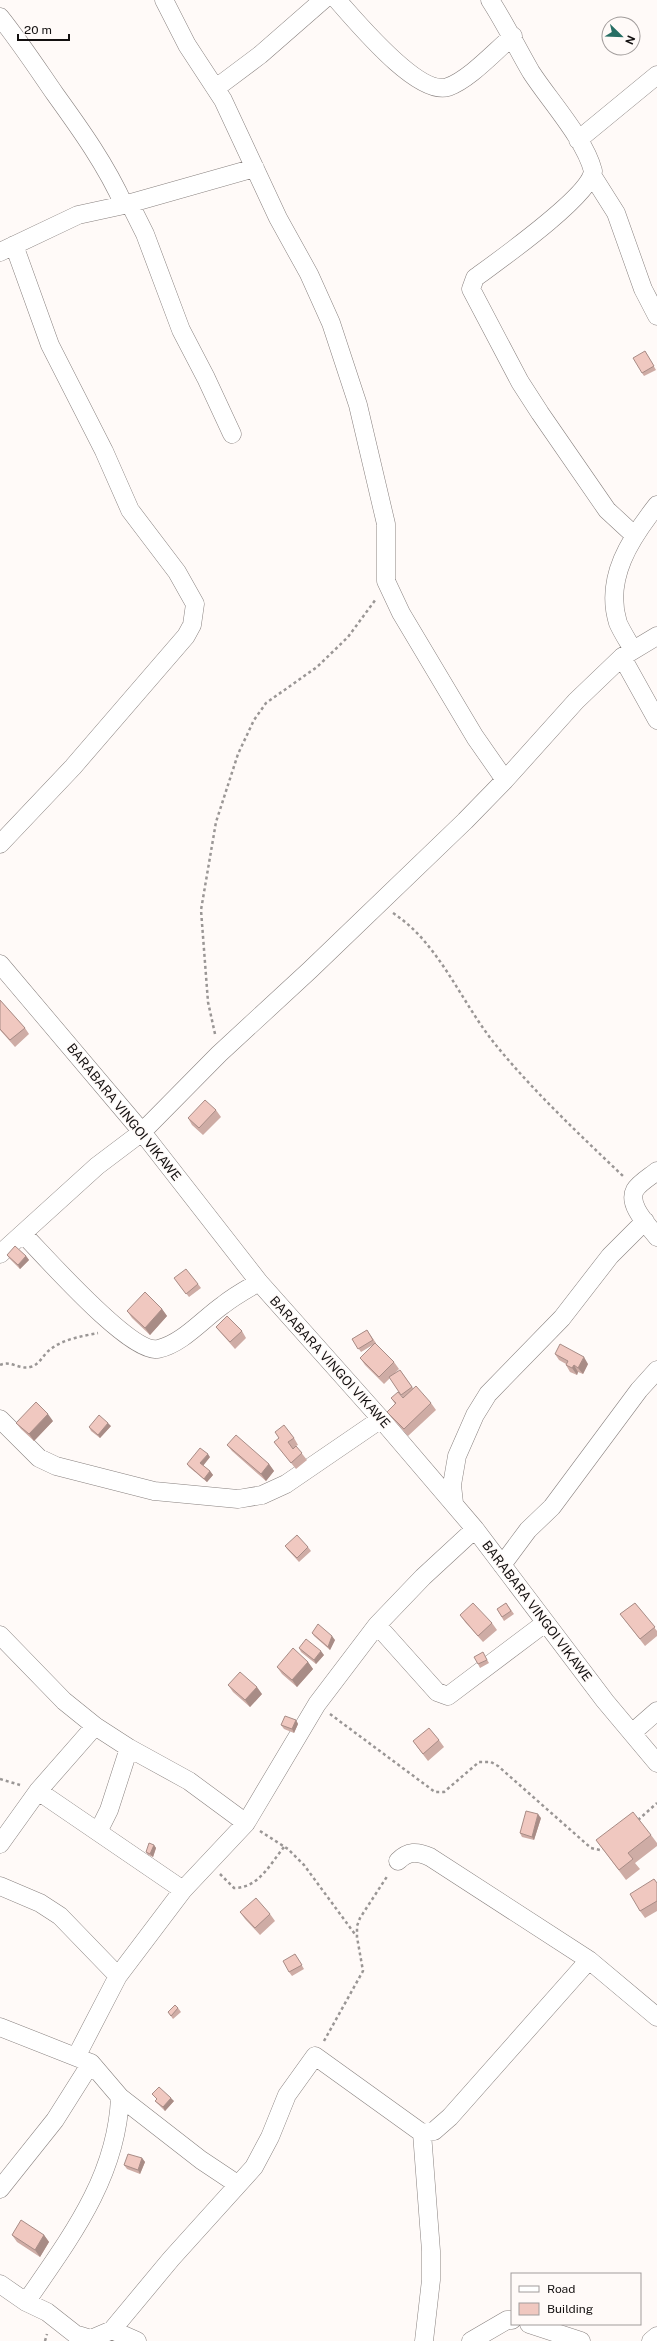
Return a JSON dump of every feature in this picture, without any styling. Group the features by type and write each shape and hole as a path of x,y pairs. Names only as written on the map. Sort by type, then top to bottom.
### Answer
{"street":[{"path":"164,0 187,45 216,88 309,274 331,323 349,375 386,524 386,581 401,613 475,737 505,780"},
{"path":"216,88 260,55 323,0"},
{"path":"337,0 381,47 411,75 437,88 448,87 466,76 513,36"},
{"path":"490,0 513,36 531,71 578,140 592,166 592,175 586,185 571,201 475,278 471,289 520,382 540,413 607,510 634,535"},
{"path":"0,17 17,38 96,153 146,234 181,330 206,378 232,434"},
{"path":"578,140 657,75"},
{"path":"0,844 73,767 186,636 195,615 195,604 177,572 130,510 104,451 50,345 7,248 78,215 127,204 255,168"},
{"path":"592,175 616,213 643,289 657,316"},
{"path":"657,505 634,535 619,567 614,586 618,623 627,654 657,720"},
{"path":"3,1244 24,1234 97,1166 142,1132 219,1054 310,970 505,780 576,701 627,654 657,636"},
{"name":"BARABARA VINGOI VIKAWE","path":"0,964 142,1132 258,1282 454,1503 605,1701 633,1732 657,1763"},
{"path":"657,1171 636,1189 635,1205 657,1237"},
{"path":"454,1503 452,1485 457,1456 475,1415 488,1394 562,1318 610,1256 645,1221"},
{"path":"24,1234 71,1285 120,1328 150,1349 172,1344 223,1304 258,1282"},
{"path":"502,1565 528,1530 552,1507 607,1431 657,1370"},
{"path":"0,1419 39,1458 56,1466 154,1491 238,1499 262,1495 286,1484 381,1419"},
{"path":"0,2188 55,2120 84,2060 118,1976 182,1890 209,1864 246,1822 317,1704 377,1625 423,1577 475,1529"},
{"path":"377,1625 437,1692 448,1696 545,1623"},
{"path":"0,1635 64,1701 95,1726 129,1748 189,1781 246,1822"},
{"path":"633,1732 657,1711"},
{"path":"0,1844 38,1791 95,1726"},
{"path":"98,1832 109,1810 129,1748"},
{"path":"38,1791 182,1890"},
{"path":"398,1861 407,1853 414,1852 430,1857 589,1960 657,2017"},
{"path":"0,1886 40,1903 60,1916 118,1976"},
{"path":"0,2284 26,2302 47,2312 75,2334 91,2340 112,2330 260,2157 287,2095 315,2056 422,2133 434,2131 443,2126 589,1960"},
{"path":"0,2027 84,2060 120,2097 201,2160 237,2184"},
{"path":"26,2302 80,2223 94,2197 113,2148 119,2122 120,2097"},
{"path":"422,2133 431,2251 431,2280 424,2341"},
{"path":"471,2341 506,2320 511,2320"},
{"path":"532,2325 581,2341"},
{"path":"112,2330 137,2341"},
{"path":"652,2341 657,2336"}],"path":[{"path":"219,1054 208,1002 201,910 216,822 238,754 254,720 266,703 317,667 348,637 371,607 386,581"},
{"path":"376,905 406,922 422,937 494,1043 539,1096 636,1189"},
{"path":"0,1365 9,1364 21,1368 33,1366 51,1349 63,1343 120,1328"},
{"path":"317,1704 435,1792 444,1792 479,1762 491,1762 498,1766 591,1848 604,1849 610,1844"},
{"path":"633,1824 657,1804"},
{"path":"246,1822 284,1847 304,1865 357,1937"},
{"path":"209,1864 234,1888 243,1888 259,1878 284,1847"},
{"path":"315,2056 363,1971 357,1937 357,1926 366,1906 398,1861"}],"building":[{"path":"645,351 654,366 642,373 633,358"},
{"path":"0,1000 25,1028 10,1040 0,1029"},
{"path":"205,1100 216,1110 199,1128 188,1118"},
{"path":"15,1246 26,1256 18,1265 7,1255"},
{"path":"186,1269 198,1284 186,1294 174,1278"},
{"path":"145,1292 162,1309 145,1328 127,1311"},
{"path":"227,1316 242,1331 230,1342 216,1327"},
{"path":"367,1330 373,1340 358,1349 352,1339"},
{"path":"375,1343 394,1362 379,1377 360,1358"},
{"path":"560,1344 584,1357 578,1368 574,1365 572,1368 566,1365 568,1361 555,1354"},
{"path":"400,1370 412,1387 401,1395 389,1377"},
{"path":"416,1386 431,1403 404,1429 387,1412 396,1403 391,1398 398,1392 403,1398"},
{"path":"36,1402 48,1414 29,1434 16,1423"},
{"path":"99,1415 108,1423 98,1435 89,1427"},
{"path":"284,1425 294,1438 288,1442 293,1449 296,1446 302,1453 291,1463 274,1442 279,1438 275,1432"},
{"path":"236,1435 269,1464 261,1474 227,1445"},
{"path":"200,1448 208,1454 200,1463 210,1471 204,1479 187,1464"},
{"path":"297,1535 308,1547 297,1558 285,1546"},
{"path":"473,1603 492,1623 478,1636 460,1615"},
{"path":"506,1603 511,1611 502,1617 497,1609"},
{"path":"635,1603 655,1627 640,1639 620,1614"},
{"path":"318,1624 332,1636 328,1647 312,1633"},
{"path":"306,1639 321,1651 314,1660 299,1648"},
{"path":"293,1648 308,1662 292,1680 277,1667"},
{"path":"483,1652 487,1660 478,1664 474,1657"},
{"path":"240,1672 257,1687 245,1700 228,1685"},
{"path":"285,1716 296,1720 292,1729 281,1725"},
{"path":"429,1728 439,1740 423,1754 413,1741"},
{"path":"526,1811 538,1814 532,1837 520,1833"},
{"path":"633,1812 651,1835 628,1853 633,1859 619,1870 596,1840"},
{"path":"149,1843 154,1845 150,1854 146,1852"},
{"path":"654,1879 657,1883 657,1901 640,1911 630,1894"},
{"path":"256,1898 270,1914 255,1928 240,1912"},
{"path":"295,1954 302,1965 289,1972 283,1961"},
{"path":"175,2005 178,2008 171,2016 168,2012"},
{"path":"159,2087 171,2098 163,2107 155,2101 157,2099 152,2094"},
{"path":"128,2154 142,2158 138,2170 124,2165"},
{"path":"21,2220 44,2235 35,2250 12,2235"}]}
